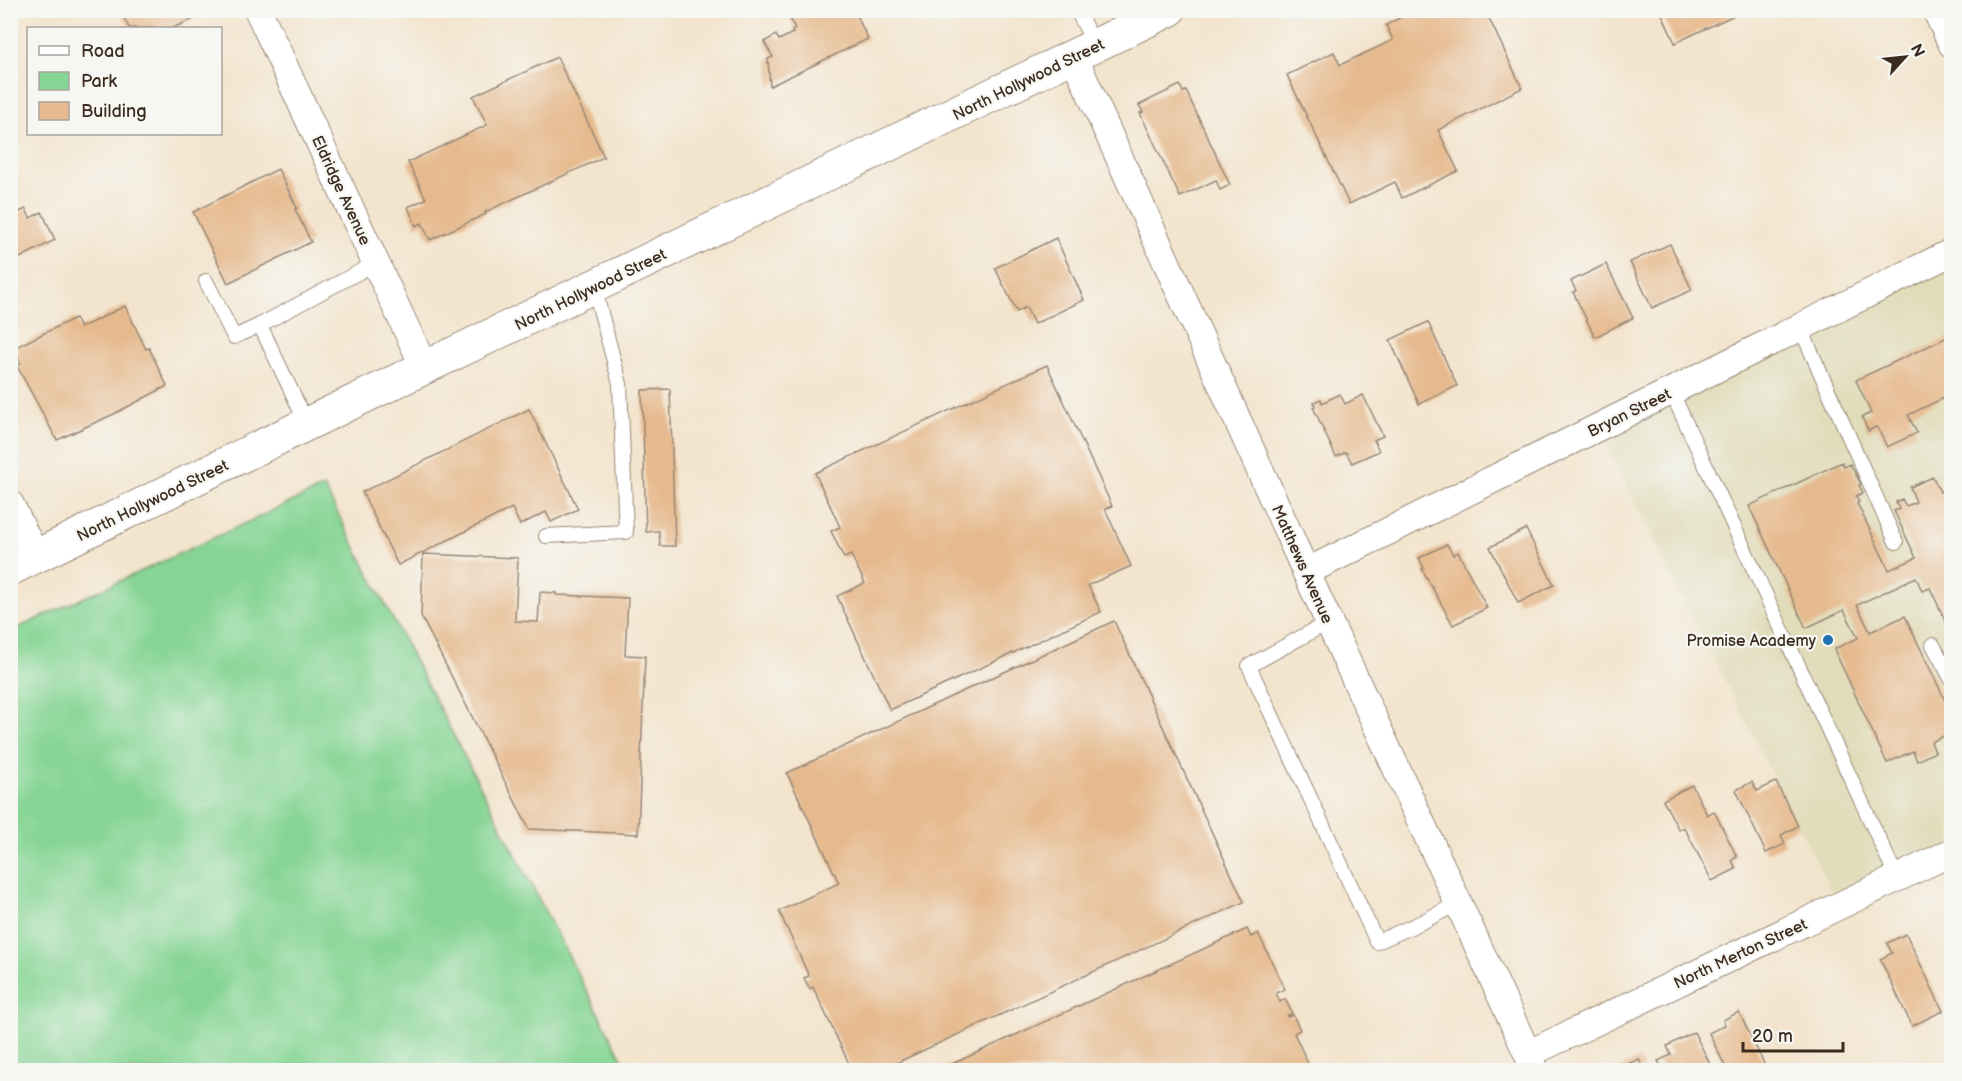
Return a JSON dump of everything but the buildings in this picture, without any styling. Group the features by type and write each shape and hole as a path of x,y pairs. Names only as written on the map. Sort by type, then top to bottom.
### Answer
{"main road":[{"name":"North Hollywood Street","path":"23,563 307,424 1085,52 1163,12"}],"street":[{"name":"Eldridge Avenue","path":"258,10 425,369"},
{"path":"1936,10 1952,44"},
{"name":"Matthews Avenue","path":"1085,52 1306,572 1532,1062"},
{"name":"Bryan Street","path":"1306,572 1952,252"},
{"path":"10,504 23,563"},
{"name":"North Merton Street","path":"1532,1062 1952,852"}],"lane":[{"path":"1077,10 1085,52"},
{"path":"206,281 234,337 376,263"},
{"path":"546,536 626,532 620,384 594,287"},
{"path":"260,325 307,424"},
{"path":"1800,327 1896,542"},
{"path":"1671,391 1897,878"},
{"path":"1329,622 1249,666 1377,942 1458,903"},
{"path":"1934,645 1952,680"}],"shaded area":[{"name":"Promise Academy","path":"1951,252 1951,852 1839,906 1597,428"}],"green space":[{"path":"324,487 628,1070 11,1070 11,631"}],"place":[{"name":"Promise Academy","path":"1828,640"}]}
